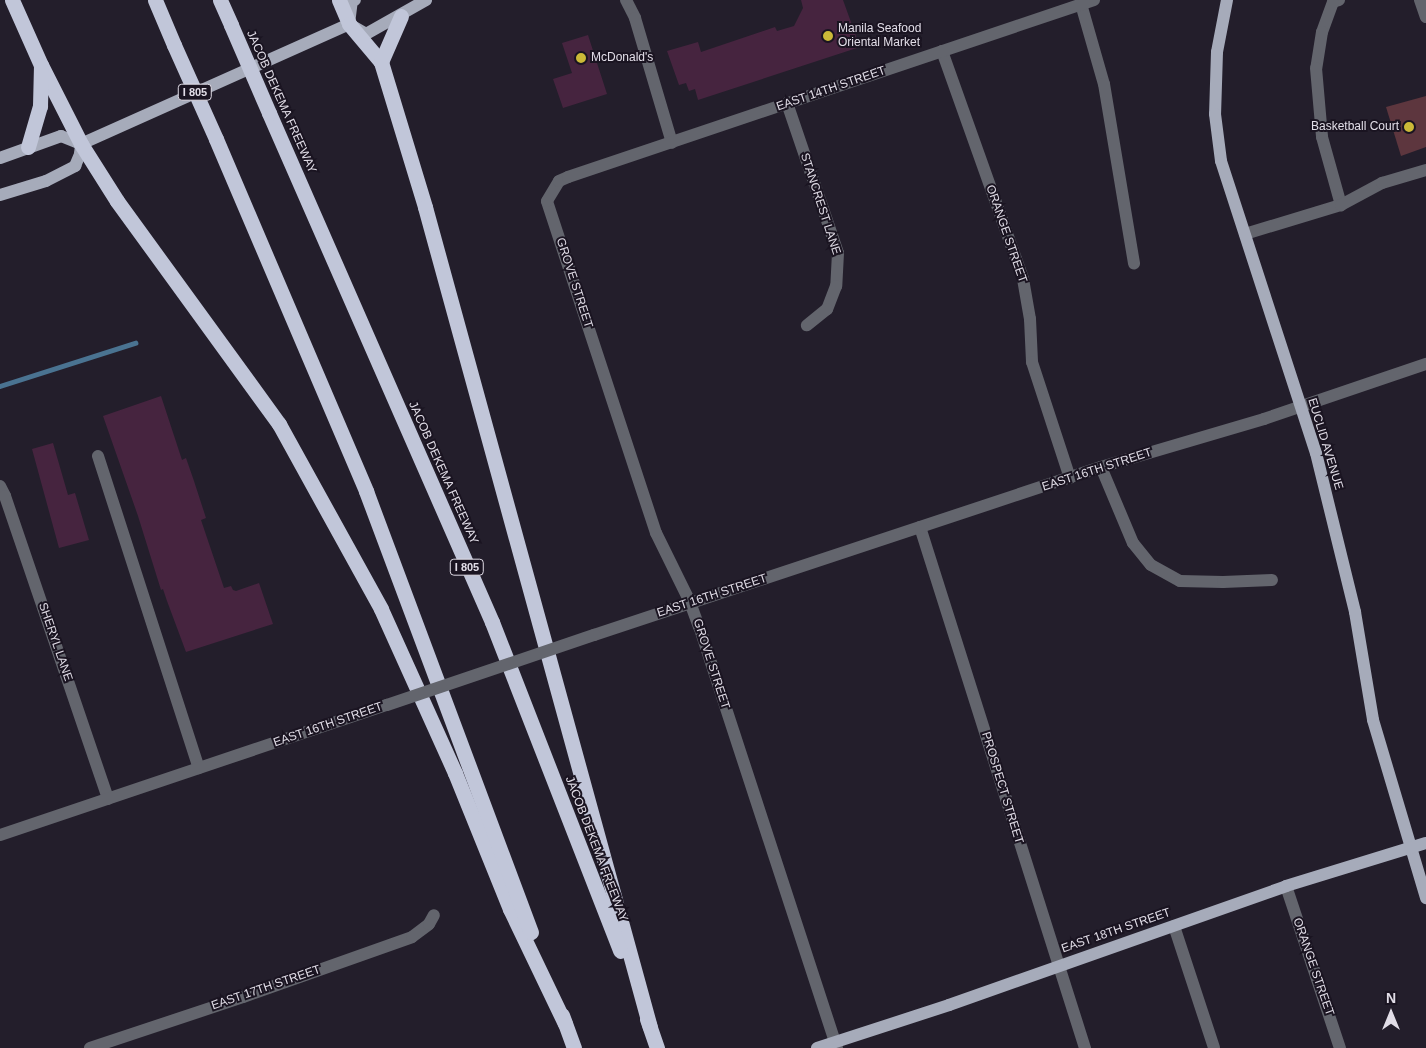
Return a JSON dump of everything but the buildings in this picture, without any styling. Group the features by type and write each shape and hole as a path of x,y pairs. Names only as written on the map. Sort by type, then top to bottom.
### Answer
{"highway":[{"path":"12,0 41,64 81,144 118,201 279,424 372,592 455,773 510,908 566,1024"},
{"name":"I 805","path":"154,0 366,491 574,1048"},
{"name":"JACOB DEKEMA FREEWAY","path":"220,0 492,622 657,1048"},
{"path":"339,0 349,24 381,62 425,206 650,1026"},
{"path":"381,62 401,16"},
{"path":"28,147 40,106 41,64"}],"main road":[{"path":"349,24 352,1 355,0"},
{"path":"349,24 366,34 401,16 426,0"},
{"name":"EUCLID AVENUE","path":"1227,0 1217,52 1215,114 1221,161 1316,453 1355,612 1373,720 1426,898"},
{"path":"0,158 61,136 81,144 349,24"},
{"path":"0,195 46,180 75,166 80,154 81,144"},
{"name":"EAST 18TH STREET","path":"817,1048 836,1045 1286,886 1426,843"}],"street":[{"path":"626,0 635,18 672,143"},
{"name":"EAST 14TH STREET","path":"568,177 1094,0"},
{"path":"1339,0 1333,2 1322,32 1316,68 1322,136 1341,205"},
{"path":"1420,0 1426,17"},
{"path":"1081,4 1104,84 1134,264"},
{"name":"ORANGE STREET","path":"942,51 1022,279 1030,319 1032,362 1070,478"},
{"name":"STANCREST LANE","path":"787,103 838,253 836,286 827,309 807,325"},
{"path":"1245,234 1341,205 1382,182 1426,170"},
{"name":"GROVE STREET","path":"568,177 559,181 548,201 656,533 690,602 836,1045"},
{"name":"EAST 16TH STREET","path":"0,835 690,602 778,576 1101,467 1300,407 1426,364"},
{"path":"98,456 199,768"},
{"path":"1101,467 1133,543 1151,565 1180,581 1272,580"},
{"name":"SHERYL LANE","path":"0,486 108,799"},
{"name":"PROSPECT STREET","path":"920,527 1085,1048"},
{"name":"ORANGE STREET","path":"1286,886 1340,1048"},
{"name":"EAST 17TH STREET","path":"90,1048 243,997 412,937 430,924 434,915"},
{"path":"1174,926 1214,1048"}],"shaded area":[{"name":"Basketball Court","path":"1426,96 1426,147 1401,156 1386,107"}],"waterway":[{"path":"0,386 135,343"}],"place":[{"name":"Manila Seafood Oriental Market","path":"828,36"},
{"name":"McDonald's","path":"581,58"},
{"name":"Basketball Court","path":"1409,127"}]}
